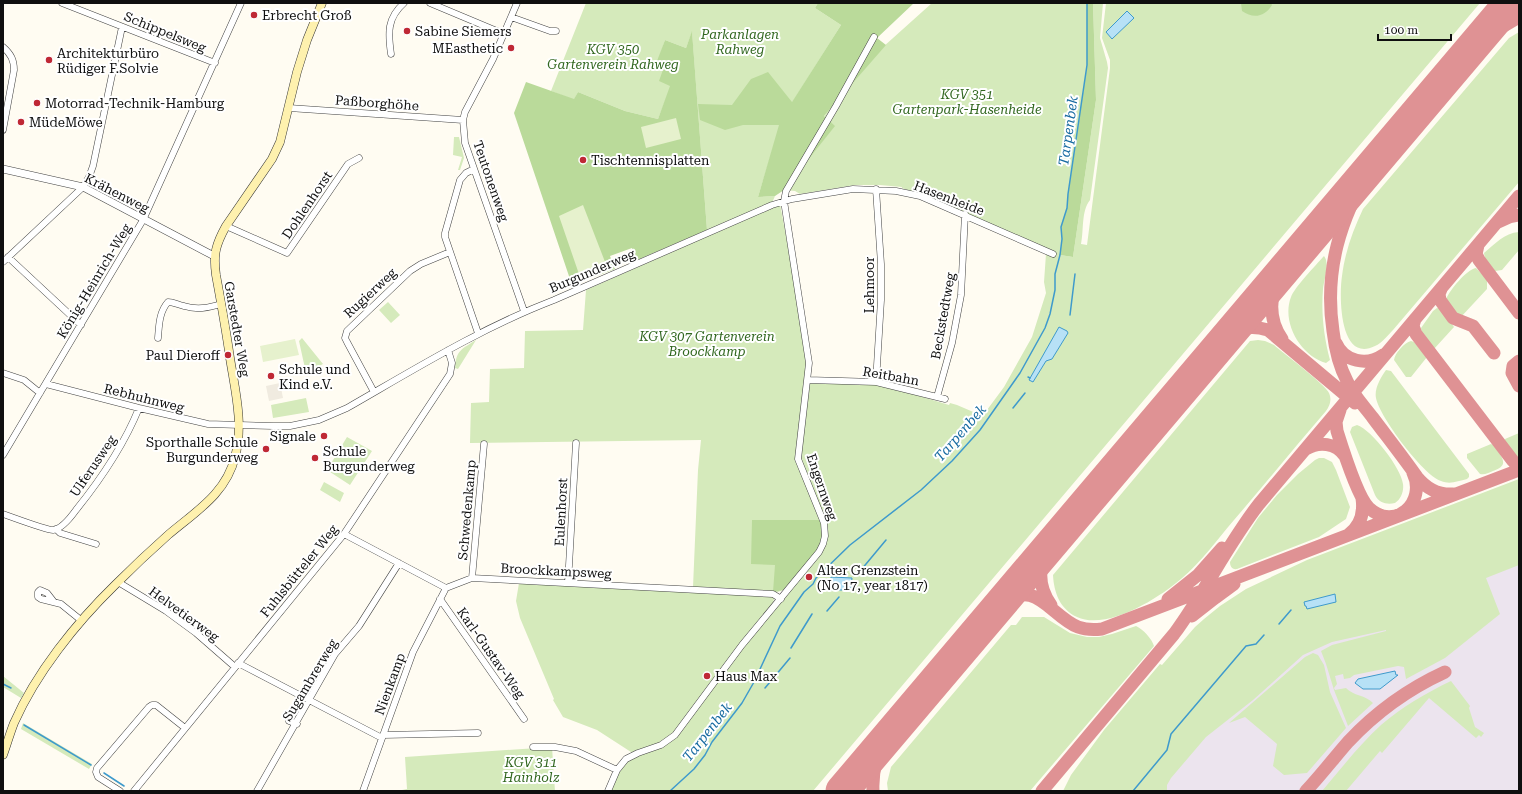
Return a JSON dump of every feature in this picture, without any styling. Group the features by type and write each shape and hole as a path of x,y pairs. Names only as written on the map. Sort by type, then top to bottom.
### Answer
{"main road":[{"name":"Garstedter Weg","path":"3,755 14,724 28,695 56,653 82,621 118,582 169,534 202,508 220,489 228,475 235,458 238,444 239,425 237,399 214,256 217,244 226,226 272,159 280,142 297,72 307,40 322,3"}],"street":[{"name":"Schippelsweg","path":"62,3 72,5 214,64"},
{"name":"König-Heinrich-Weg","path":"3,455 143,220 241,3"},
{"path":"391,54 389,37 392,17 396,10 404,3"},
{"path":"430,3 504,34"},
{"name":"Teutonenweg","path":"517,3 488,70 470,102 463,120 465,143 524,311"},
{"path":"511,17 550,32 556,31"},
{"path":"3,262 83,187 89,177 93,166 122,27"},
{"path":"784,201 786,191 836,106 874,36"},
{"path":"3,47 9,53 14,62 14,70 3,130"},
{"name":"Paßborghöhe","path":"289,108 463,120"},
{"name":"Dohlenhorst","path":"226,226 287,253 348,164 359,158"},
{"name":"Krähenweg","path":"3,169 83,187 143,220 214,256"},
{"path":"474,169 462,176 445,233 450,252 478,333"},
{"name":"Hasenheide","path":"784,201 853,189 896,191 920,196 965,214 1053,254"},
{"name":"Lehmoor","path":"876,189 881,286 876,382"},
{"name":"Burgunderweg","path":"239,425 280,426 308,423 334,414 478,333 524,311 554,300 784,201"},
{"name":"Engernweg","path":"608,791 617,770 630,756 661,745 675,735 742,645 819,552 823,544 825,536 824,523 797,454 808,380 809,358 784,201"},
{"name":"Beckstedtweg","path":"937,397 952,343 961,295 965,214"},
{"name":"Rugierweg","path":"374,392 345,338 347,331 410,271 421,264 450,252"},
{"path":"8,257 80,325"},
{"path":"158,338 160,320 168,302 203,309 221,304"},
{"name":"Fuhlsbütteler Weg","path":"134,791 344,534 450,374 452,363 448,350"},
{"path":"3,373 24,380 40,393"},
{"name":"Reitbahn","path":"808,380 876,382 945,399"},
{"name":"Rebhuhnweg","path":"46,384 202,423 239,425"},
{"name":"Ulferusweg","path":"56,529 71,516 99,480 124,441 139,408"},
{"name":"Eulenhorst","path":"568,583 576,443"},
{"name":"Schwedenkamp","path":"472,578 484,444"},
{"path":"3,514 51,530 56,529 60,533 96,544"},
{"path":"344,534 446,588"},
{"name":"Sugambrerweg","path":"257,791 335,654 359,626 398,563"},
{"name":"Broockkampsweg","path":"446,588 472,578 773,594 781,599"},
{"name":"Helvetierweg","path":"118,582 166,611 236,665 382,736"},
{"name":"Nienkamp","path":"363,791 413,652 446,588"},
{"name":"Karl-Gustav-Weg","path":"440,599 524,719"},
{"path":"54,602 61,604 82,621"},
{"path":"120,791 98,778 96,772 97,768 148,707 156,705 185,728"},
{"path":"289,721 296,724"},
{"path":"382,736 478,732"},
{"path":"533,747 555,747 576,751 617,770"}],"shaded area":[{"path":"280,383 283,398 269,401 266,386"},
{"path":"1519,557 1519,791 1153,791 1264,667 1481,571"}],"green space":[{"path":"586,3 818,3 815,8 841,25 778,125 780,125 758,197 775,196 772,203 707,230 692,32 686,48 665,40 658,61 665,64 671,86 658,119 625,111 578,92 574,100 551,91"},
{"path":"818,3 914,3 877,38 886,45 824,116 835,126 784,190 775,196 758,197 779,125 743,125 725,130 700,120 698,104 732,105 751,79 768,72 792,102 841,25 815,8"},
{"path":"932,3 1087,3 1087,65 1067,208 1061,227 1062,239 1060,255 1073,257 1096,100 1093,3 1103,3 1100,38 1108,68 1090,200 1085,210 1083,221 1081,244 1087,245 1110,68 1110,60 1102,38 1106,3 1480,3 813,791 610,791 622,768 633,757 631,752 597,730 563,717 553,700 554,699 520,618 516,601 519,583 773,596 774,599 772,608 827,536 783,590 778,592 693,587 698,470 701,440 470,443 471,403 489,402 490,369 524,368 525,331 583,330 586,290 780,204 809,359 805,382 880,384 949,405 950,403 957,405 978,414 981,408 987,410 1004,387 1032,337 1046,293 1044,282 1046,254 911,193 902,187 855,185 800,194 795,191 784,190 834,126 824,116 883,47"},
{"path":"1087,3 1093,3 1096,100 1073,257 1060,255 1062,239 1061,227 1067,208 1087,65"},
{"path":"1241,3 1271,3 1272,5 1266,12 1258,16 1254,16 1246,14 1242,11"},
{"path":"692,31 707,230 637,260 632,248 610,256 615,269 572,285 514,113 526,82 574,99 578,92 625,111 658,119 670,86 659,81 665,64 657,61 665,40 686,48"},
{"path":"1519,32 1519,182 1385,339 1375,346 1363,349 1354,345 1348,337 1344,325 1341,285 1347,250 1363,209 1509,38"},
{"path":"676,118 681,139 646,148 641,127"},
{"path":"454,137 459,137 464,158 460,170 458,170 462,157 453,155"},
{"path":"583,205 607,267 580,277 559,216"},
{"path":"1519,232 1519,250 1502,270 1495,271 1485,259 1484,253 1509,234"},
{"path":"1324,256 1327,267 1322,298 1323,316 1326,343 1330,360 1326,363 1317,359 1301,346 1295,337 1289,317 1289,307 1293,293"},
{"path":"1476,268 1487,279 1487,289 1460,318 1446,302 1446,299 1459,281 1468,272"},
{"path":"388,302 400,315 391,323 379,310"},
{"path":"1437,308 1441,309 1454,327 1434,349 1422,334 1421,328 1433,311"},
{"path":"302,338 323,364 306,373 299,341"},
{"path":"295,339 299,355 263,362 260,346"},
{"path":"476,340 458,369 455,368 458,354"},
{"path":"1258,340 1274,345 1326,389 1329,393 1330,400 1326,411 1202,558 1171,587 1160,595 1132,610 1103,620 1089,620 1071,614 1059,600 1053,575 1250,341"},
{"path":"1411,341 1414,342 1427,357 1411,377 1406,377 1394,360 1400,349"},
{"path":"1386,370 1391,371 1469,474 1467,479 1451,483 1441,481 1433,476 1413,457 1393,431 1376,398 1377,387"},
{"path":"306,398 309,412 273,418 271,405"},
{"path":"1357,425 1370,434 1385,450 1401,477 1403,484 1402,492 1395,503 1384,503 1375,495 1350,432 1352,427"},
{"path":"1519,433 1519,459 1504,441 1505,439"},
{"path":"347,437 372,451 350,485 327,470"},
{"path":"1491,444 1495,446 1500,454 1503,464 1498,469 1486,474 1480,474 1467,458 1467,454"},
{"path":"1319,458 1324,458 1332,462 1336,470 1350,507 1346,519 1319,537 1237,569 1233,568 1230,562 1258,518 1277,495 1298,474"},
{"path":"1519,479 1519,565 1486,578 1500,614 1445,658 1406,679 1404,667 1398,666 1354,675 1350,678 1344,679 1343,674 1335,676 1337,684 1334,688 1335,690 1346,688 1352,693 1367,698 1373,703 1348,726 1334,690 1321,651 1332,645 1386,630 1332,642 1303,655 1253,700 1206,737 1171,778 1167,785 1167,791 1063,791 1071,775 1104,730 1160,664 1162,665 1195,627 1220,606 1246,589 1307,560"},
{"path":"324,482 344,493 340,502 320,490"},
{"path":"752,520 821,520 823,536 817,551 783,590 773,592 775,565 751,564"},
{"path":"1022,617 1044,617 1070,633 1087,637 1099,637 1136,626 1147,634 1154,646 1030,791 888,791 887,783 891,767 1011,625 1016,625"},
{"path":"1313,653 1318,655 1324,665 1330,692 1346,728 1307,773 1284,775 1273,766 1277,744 1245,717 1229,723 1305,657"},
{"path":"3,676 24,693 21,698 3,687"},
{"path":"1451,681 1470,706 1469,708 1475,727 1484,733 1481,737 1479,735 1476,738 1429,698 1382,753 1380,751 1346,791 1322,791 1381,725 1414,701"},
{"path":"23,723 92,764 89,769 21,729"},
{"name":"KGV 311 Hainholz","path":"552,747 555,791 397,791 407,789 405,757"}],"water":[{"path":"1127,11 1134,18 1112,39 1106,32"},
{"path":"1059,327 1068,333 1052,359 1046,361 1033,382 1029,380"},
{"path":"831,577 852,578 850,590 831,590"},
{"path":"1335,594 1336,602 1307,609 1305,606 1304,602"},
{"path":"1395,671 1396,675 1398,675 1380,689 1363,689 1355,683 1358,679"}],"waterway":[{"name":"Tarpenbek","path":"670,791 694,769 705,755 712,742 742,703 754,682 780,626 804,592 813,584 816,578 850,545 921,490 952,461 980,430 1020,373 1045,328 1050,314 1055,290 1055,274 1062,239 1061,227 1067,208 1087,65 1087,3"},
{"path":"1070,315 1075,274"},
{"path":"1013,408 1025,393"},
{"path":"861,570 886,540"},
{"path":"827,611 839,597"},
{"path":"1279,624 1291,610"},
{"path":"791,648 812,614"},
{"path":"1133,791 1167,750 1171,734 1246,646 1256,644 1264,635"},
{"path":"765,688 790,658"},
{"path":"3,684 11,688"},
{"path":"24,725 91,765"},
{"path":"104,773 124,786"}],"taxiway":[{"path":"1465,55 1492,33 1519,17"},
{"path":"1372,166 1351,205 1343,225 1333,266 1331,309 1338,357 1344,375 1352,391 1417,477 1424,484 1437,492 1453,494"},
{"path":"1042,791 1174,634 1196,602 1247,520 1259,504 1519,196"},
{"path":"1498,222 1509,217 1519,215"},
{"path":"1478,245 1476,254 1479,260 1519,313"},
{"path":"1281,273 1272,298 1272,315 1277,331 1282,339"},
{"path":"1441,289 1439,294 1440,300 1453,318 1473,326 1494,353"},
{"path":"1415,319 1413,326 1416,334 1519,467"},
{"path":"1227,337 1241,329 1251,327 1268,330 1355,403"},
{"path":"1336,343 1344,354 1356,360 1370,360 1383,355"},
{"path":"1519,361 1513,366 1512,373 1519,386"},
{"path":"1340,410 1336,422 1337,431 1355,483 1369,508 1379,515 1389,517 1398,515 1406,510 1412,503 1416,494 1416,484 1413,473"},
{"path":"1306,449 1311,446 1322,444 1337,448 1345,456"},
{"path":"999,606 1012,598 1023,595 1032,596 1042,601 1068,622 1078,627 1090,630 1102,629 1519,470"},
{"path":"1348,535 1356,527 1361,518 1362,498"},
{"path":"1168,599 1198,575 1222,548"},
{"path":"1047,549 1042,563 1041,577 1044,591 1051,605"},
{"path":"1192,616 1234,584"},
{"path":"1306,791 1348,742 1381,711 1418,686 1445,672"},
{"path":"873,791 875,765 884,741"}],"runway":[{"path":"842,791 1510,3"}],"place":[{"name":"Erbrecht Groß","path":"254,15"},
{"name":"Sabine Siemers","path":"407,31"},
{"name":"MEasthetic","path":"511,48"},
{"name":"Architekturbüro Rüdiger F.Solvie","path":"49,60"},
{"name":"Motorrad-Technik-Hamburg","path":"37,103"},
{"name":"MüdeMöwe","path":"21,122"},
{"name":"Tischtennisplatten","path":"583,160"},
{"name":"Paul Dieroff","path":"228,355"},
{"name":"Schule und Kind e.V.","path":"271,376"},
{"name":"Signale","path":"324,436"},
{"name":"Sporthalle Schule Burgunderweg","path":"266,449"},
{"name":"Schule Burgunderweg","path":"315,458"},
{"name":"Alter Grenzstein (No 17, year 1817)","path":"809,577"},
{"name":"Haus Max","path":"707,676"}],"park label":[{"name":"Parkanlagen Rahweg","path":"740,42"},
{"name":"KGV 350 Gartenverein Rahweg","path":"613,56"},
{"name":"KGV 351 Gartenpark-Hasenheide","path":"967,102"},
{"name":"KGV 307 Gartenverein Broockkamp","path":"707,344"}]}
